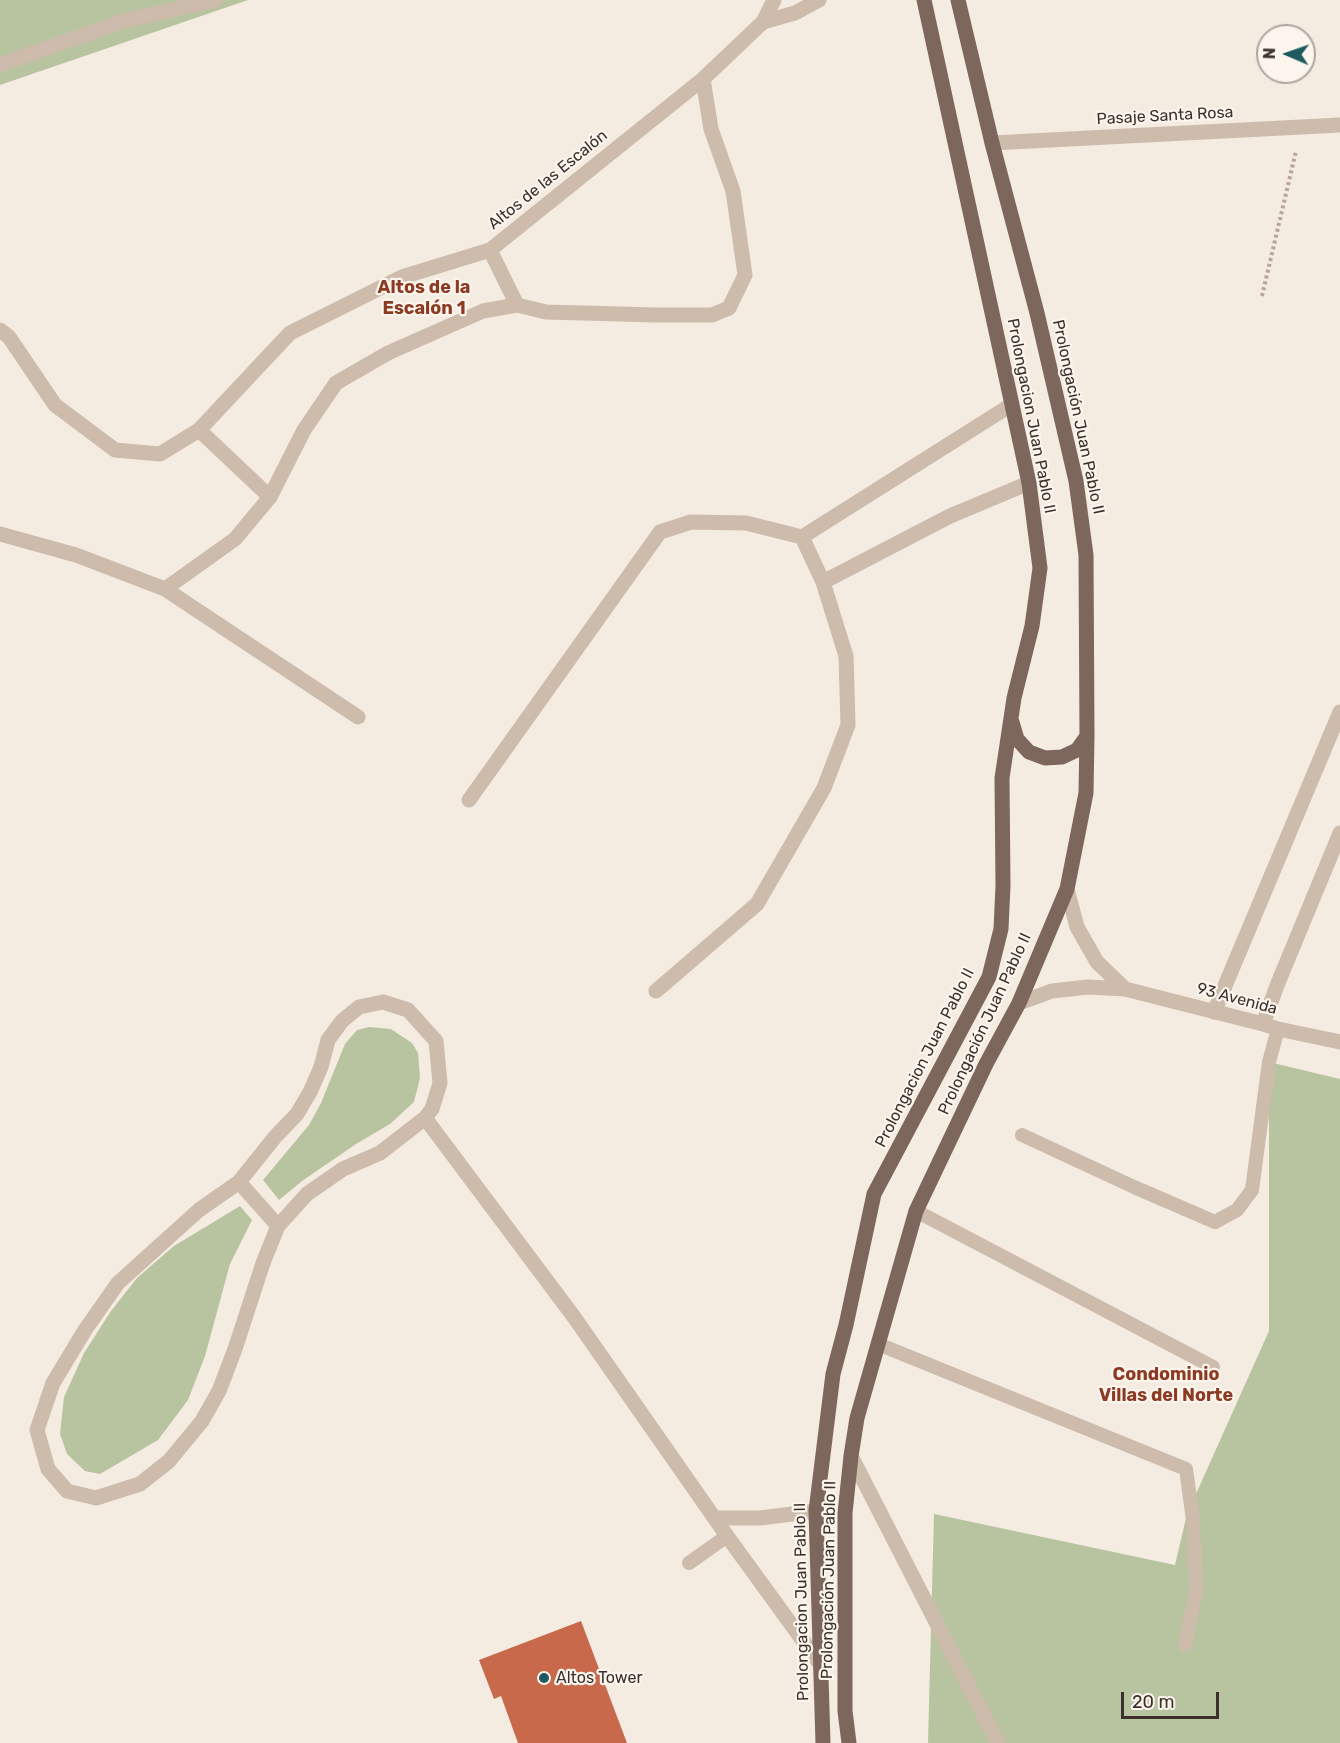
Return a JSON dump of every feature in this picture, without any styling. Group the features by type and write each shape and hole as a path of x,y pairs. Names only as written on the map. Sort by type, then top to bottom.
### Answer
{"main road":[{"name":"Prolongacion Juan Pablo II","path":"823,1743 816,1511 833,1374 874,1194 989,977 1001,929 1002,778 1014,699 1032,627 1041,568 1029,483 924,0"},
{"name":"Prolongación Juan Pablo II","path":"849,1743 845,1711 845,1513 850,1456 857,1418 916,1211 986,1064 1019,1003 1067,889 1086,793 1086,555 1076,481 1037,313 992,143 958,0"},
{"path":"1014,699 1012,723 1017,740 1029,752 1045,758 1062,758 1077,750 1087,736"}],"street":[{"path":"0,65 123,21 215,0"},
{"name":"Altos de las Escalón","path":"0,330 9,337 56,405 115,450 160,454 200,430 290,333 402,277 490,250 703,79 763,22 774,0"},
{"name":"Altos de las Escalón","path":"763,22 795,13 819,0"},
{"path":"165,589 235,539 270,498 304,430 336,382 388,353 483,311 517,305 546,312 656,315 712,315 729,308 745,275 733,191 711,129 703,79"},
{"name":"Pasaje Santa Rosa","path":"992,143 1340,125"},
{"path":"490,250 517,305"},
{"path":"469,800 660,532 691,522 746,523 802,537 1011,405"},
{"path":"200,430 270,498"},
{"path":"823,582 950,516 1029,483"},
{"path":"0,534 76,555 165,589 358,717"},
{"path":"656,991 758,904 824,788 848,724 846,656 823,582 802,537"},
{"path":"1214,1012 1340,712"},
{"path":"1263,1024 1340,833"},
{"name":"93 Avenida","path":"1067,889 1077,927 1097,962 1125,989"},
{"name":"93 Avenida","path":"1019,1003 1052,991 1088,987 1125,989 1278,1029 1340,1042"},
{"path":"383,1002 408,1010 436,1041 440,1083 432,1109 425,1118 380,1153 343,1169 307,1194 278,1226 219,1390 202,1421 169,1461 140,1484 96,1498 68,1491 48,1469 36,1430 53,1383 84,1330 118,1282 199,1210 239,1182 275,1137 297,1114 314,1084 328,1040 342,1021 359,1007 383,1002"},
{"path":"425,1118 574,1317 727,1536 820,1664"},
{"path":"239,1182 278,1226"},
{"path":"850,1456 998,1743"},
{"path":"716,1518 760,1518 816,1511"}],"lane":[{"path":"1022,1135 1215,1222 1237,1210 1252,1190 1269,1062 1278,1029"},
{"path":"916,1211 1213,1367"},
{"path":"878,1344 1186,1469 1193,1520 1196,1592 1185,1645"},
{"path":"689,1563 727,1536"}],"path":[{"path":"1262,296 1301,127"}],"green space":[{"path":"0,0 248,0 0,85"},
{"path":"369,1027 391,1029 412,1043 418,1053 420,1078 414,1102 390,1124 356,1144 302,1181 279,1200 263,1180 309,1125 321,1103 345,1044 357,1030"},
{"path":"1269,1062 1340,1079 1340,1743 928,1743 934,1514 1175,1565 1187,1514 1269,1331"},
{"path":"240,1206 252,1220 230,1264 205,1356 188,1400 158,1440 100,1474 85,1471 67,1454 60,1434 64,1397 84,1353 111,1311 137,1278 174,1246"}],"building":[{"name":"Altos Tower","path":"581,1621 627,1743 518,1743 501,1696 494,1699 479,1660"}],"place":[{"name":"Altos Tower","path":"544,1678"}],"district":[{"name":"Altos de la Escalón 1","path":"424,298"},
{"name":"Condominio Villas del Norte","path":"1166,1385"}]}
